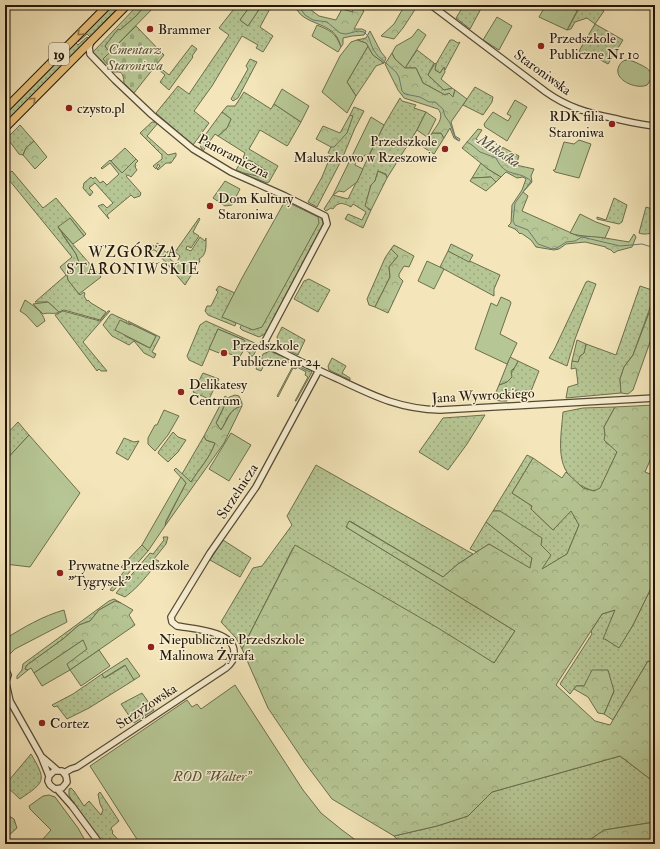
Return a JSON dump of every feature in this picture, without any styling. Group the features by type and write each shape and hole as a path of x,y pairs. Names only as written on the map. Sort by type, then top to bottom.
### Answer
{"main road":[{"name":"19","path":"5,109 108,5"},
{"name":"19","path":"5,128 127,5"}],"street":[{"name":"Staroniwska","path":"431,5 558,100 587,113 632,123 655,126"},
{"path":"77,55 85,53 90,54 89,47 91,42"},
{"name":"Panoramiczna","path":"90,54 133,98 193,150 231,172 275,191 325,216 327,224 264,343"},
{"name":"Jana Wywrockiego","path":"264,343 389,402 410,408 440,410 655,398"},
{"name":"Strzelnicza","path":"229,665 232,661 234,652 232,643 227,638 177,626 172,622 172,615 206,558 256,487 319,370"},
{"name":"Strzyżowska","path":"65,775 71,769 77,767 229,665"},
{"path":"5,669 8,676 6,683 10,701"},
{"path":"5,696 10,701 41,756 49,776 48,781 50,785 57,789 72,806 100,844"},
{"path":"41,756 65,775 67,782 64,786 57,789"},
{"path":"49,776 52,772 57,770"},
{"path":"64,786 72,806"}],"green space":[{"path":"112,5 121,5 91,38 87,34 78,42 77,40"},
{"path":"138,5 146,5 135,17 120,30 119,29 105,46 108,50 112,50 104,59 120,72 111,72 93,52"},
{"path":"146,5 156,5 112,50 108,50 105,46 118,29 120,30"},
{"path":"237,5 251,5 240,20 248,26 262,5 272,5 260,27 273,36 263,52 256,48 258,45 242,36 212,86 194,111 209,123 193,145 156,113 178,86 189,94 229,35 219,28"},
{"path":"251,5 262,5 248,26 240,20"},
{"path":"354,5 364,11 354,29 362,29 366,31 364,35 343,38 343,44 341,47 338,38 333,32 301,15 297,10 306,6 319,16 336,20 342,9 353,12 351,8"},
{"path":"405,5 418,5 394,39 381,36 394,24"},
{"path":"464,5 483,5 470,29 456,18"},
{"path":"546,5 568,5 577,11 567,30 539,17"},
{"path":"581,5 594,5 604,11 595,24 587,18 575,22 571,29 567,30"},
{"path":"497,17 512,26 499,50 483,40"},
{"path":"595,24 623,40 608,64 579,51"},
{"path":"317,25 329,31 337,38 341,47 338,52 312,36"},
{"name":"Cmentarz Staroniwa","path":"136,26 164,55 134,93 124,83 122,73 109,66 103,59"},
{"path":"418,29 426,35 405,68 395,59 392,53 396,46 412,37"},
{"path":"370,31 381,52 386,58 384,63 373,55 366,43 357,40 366,38"},
{"path":"87,37 89,39 5,124 5,114 16,101 75,42 78,45"},
{"path":"357,40 366,43 368,46 347,82 356,96 347,113 322,92 340,56 351,42"},
{"path":"450,40 458,43 460,42 445,70 444,67 440,73 435,70 436,64"},
{"path":"192,45 197,49 192,56 193,57 169,90 160,82 165,75 159,70 159,67 169,75"},
{"path":"368,46 373,55 384,63 376,66 356,96 347,82"},
{"path":"417,50 434,63 428,75 444,90 452,88 455,90 453,97 445,95 423,83 416,68 405,68"},
{"path":"392,53 395,59 405,68 416,68 423,83 445,95 449,93 453,97 455,90 467,99 451,122 455,136 460,139 459,141 454,138 450,128 444,138 441,133 432,133 438,124 441,115 438,109 404,98 398,90 385,64"},
{"path":"250,59 257,62 238,98 233,101 231,99 248,69 246,66"},
{"path":"626,60 630,60 649,70 651,78 647,85 632,85 627,83 619,76 619,66"},
{"path":"435,63 435,70 440,73 444,67 445,72 441,79 452,88 444,90 428,75"},
{"path":"475,87 493,97 492,102 483,115 463,105"},
{"path":"282,89 309,106 301,122 274,104"},
{"path":"244,92 271,109 274,104 301,122 287,146 260,130 249,149 278,166 267,183 244,174 251,174 265,178 253,162 243,158 245,153 218,136 227,128 231,119 222,112 227,106 235,106"},
{"path":"400,98 402,101 416,105 414,108 426,112 417,130 387,178 386,174 378,171 375,181 371,185 368,196 368,209 371,210 363,228 345,219 348,214 362,220 366,212 353,204 351,207 346,204 339,204 333,209 331,208 326,211 324,209 333,195 348,199 384,125"},
{"path":"515,100 527,107 507,141 485,127 484,124 493,112 508,121 511,116 507,114"},
{"path":"354,107 364,111 342,159 317,207 308,202 322,177 331,155 328,153 353,116 350,115"},
{"path":"222,112 231,119 227,128 218,136 215,134 203,151 200,142"},
{"path":"426,112 436,119 427,137 417,130"},
{"path":"350,115 353,116 347,133 334,147 331,147 316,139 323,126 340,133"},
{"path":"371,117 384,125 369,155 365,155 362,159 356,158 355,165 363,169 357,182 344,192 339,191 333,195"},
{"path":"152,122 158,123 147,136 168,155 176,153 176,156 171,163 166,163 158,170 157,169 160,166 158,164 156,169 153,166 162,159 162,155 140,133"},
{"path":"20,125 34,141 26,148 23,155 19,154 7,138"},
{"path":"478,129 482,130 476,139 490,148 496,145 504,148 519,156 516,165 534,169 531,176 532,182 523,192 528,196 522,211 578,236 593,236 629,242 634,234 636,237 632,247 614,253 606,247 585,242 566,244 559,249 554,250 536,247 531,240 508,226 511,223 512,205 522,190 526,179 523,177 517,178 506,172 501,177 488,169 462,148"},
{"path":"432,133 441,133 444,138 434,154 423,147"},
{"path":"579,140 591,144 579,178 555,172 553,170 555,170 564,142 574,144"},
{"path":"34,141 47,157 35,169 23,155 26,148"},
{"path":"125,148 136,159 122,173 111,161"},
{"path":"243,158 253,162 268,172 268,175 265,178 236,170"},
{"path":"136,159 138,161 135,164 137,170 131,177 128,175 126,176 141,193 140,196 134,198 131,195 107,215 109,219 98,206 103,204 107,208 113,203 95,183 89,188 93,192 90,196 83,188 84,183 91,177 93,179 95,177 100,183 103,181 107,185 119,174 110,163 102,169 101,168 110,160 122,173"},
{"path":"481,163 501,177 496,182 491,177 472,178"},
{"path":"12,171 43,208 56,198 86,234 84,236 70,218 62,234 76,254 79,262 67,275 68,280 80,295 84,292 84,296 87,301 88,300 106,312 100,320 64,310 59,312 48,302 35,302 66,275 60,267 72,257 5,175"},
{"path":"378,171 386,175 387,178 371,210 365,206 371,185 375,181"},
{"path":"491,177 496,182 486,191 470,181 472,178"},
{"path":"225,181 240,189 232,205 225,206 213,198"},
{"path":"614,198 627,205 622,222 619,224 597,219 597,217 606,220"},
{"path":"285,201 318,217 319,223 262,327 253,330 222,317"},
{"path":"646,207 655,210 655,231 643,234 639,233"},
{"path":"305,209 319,216 323,221 323,224 265,334 259,337 242,330 240,328 262,280"},
{"path":"580,214 610,227 605,238 570,233"},
{"path":"70,218 84,236 73,244 58,227"},
{"path":"199,218 200,219 193,232 199,236 191,248 187,246 186,249 191,251 200,237 205,241 206,238 206,250 199,259 200,261 185,285 155,250 153,250 146,257 146,250 151,245 154,246 157,243 164,247 163,250 167,253 168,251 171,253 170,259 176,264 180,256 175,252"},
{"path":"58,227 101,277 79,294 68,280 67,275 79,262 76,254"},
{"path":"451,244 473,255 469,262 448,251"},
{"path":"394,245 414,256 409,267 404,266 399,274 399,277 403,281 388,313 375,307 390,277 389,267 398,256 391,249"},
{"path":"391,249 398,256 389,267 390,277 375,307 369,305 367,299 385,258"},
{"path":"448,251 500,275 494,289 494,296 440,267"},
{"path":"427,261 444,269 434,289 418,281"},
{"path":"309,279 330,290 318,312 294,299 304,281"},
{"path":"588,281 596,284 575,339 567,366 549,358 586,282"},
{"path":"219,286 235,293 223,317 236,323 235,326 208,315 205,311 207,306 211,306 218,292 216,290"},
{"path":"640,286 655,291 655,294 633,355 624,367 620,379 621,393 566,398 568,387 578,384 576,368 571,369 572,361 578,361 580,356 584,353 586,344 616,355"},
{"path":"501,297 510,301 511,303 500,334 517,343 507,364 475,349 491,303 497,306"},
{"path":"25,300 37,309 44,317 45,321 37,327 20,311"},
{"path":"48,302 59,312 43,314 33,304"},
{"path":"63,311 100,321 108,311 110,311 83,342 107,371 101,371 99,369 97,371 55,315"},
{"path":"649,313 655,315 655,328 633,390 628,394 621,393 620,379 624,367 633,355"},
{"path":"112,314 127,321 126,323 120,321 125,336 150,348 156,336 128,323 128,321 160,337 152,352 156,354 154,358 144,353 134,341 129,345 112,336 103,325"},
{"path":"120,320 156,336 150,348 115,330"},
{"path":"206,321 257,344 258,347 253,356 249,356 250,353 245,350 247,345 244,340 218,329 202,366 189,360 187,356 200,325"},
{"path":"282,327 305,340 298,355 280,346 277,337"},
{"path":"218,329 244,340 247,345 239,358 221,350 219,353 209,349"},
{"path":"577,340 586,344 584,353 580,356 578,362 572,361"},
{"path":"270,351 288,359 288,363 277,359 265,363 261,371 256,369 263,354"},
{"path":"510,357 518,361 511,371 512,377 507,382 499,385"},
{"path":"332,358 346,366 342,373 350,378 350,380 329,370 328,366"},
{"path":"518,361 539,371 529,396 516,390 511,399 509,391 504,392 507,401 493,399 499,385 507,382"},
{"path":"295,362 312,372 296,401 308,377 305,375 306,372 297,367 296,369 293,368 278,397 277,396"},
{"path":"203,373 219,379 209,399 193,392"},
{"path":"235,395 239,396 242,406 231,412 221,430 216,423 228,399 227,398"},
{"path":"225,396 228,398 216,423 221,430 231,412 242,406 224,443 165,526 186,483 174,470 176,468 191,482 210,454 215,443 206,440 204,436"},
{"path":"655,405 655,449 645,472 655,476 655,580 633,625 619,648 603,639 615,610 602,614 556,685 595,721 610,725 648,661 655,665 654,782 620,756 492,792 468,816 437,826 394,836 332,799 305,763 268,708 242,649 295,545 438,628 494,663 515,631 346,527 349,521 443,577 458,564 489,544 530,568 532,558 486,522 493,511 500,511 542,538 541,545 551,555 542,569 567,554 579,525 571,511 553,530 531,509 532,506 512,493 533,458 562,478 566,472 583,488 594,491 600,488 617,452 604,440 604,427 615,407"},
{"path":"615,407 604,427 606,443 617,452 600,489 593,491 580,485 571,478 565,469 561,449 563,412 583,408"},
{"path":"164,410 179,416 168,435 155,451 148,444 148,438 155,425 157,425"},
{"path":"485,415 467,444 448,470 419,452 443,418"},
{"path":"18,422 29,435 5,461 5,436"},
{"path":"173,432 178,437 186,440 178,452 168,462 158,453"},
{"path":"231,433 251,445 229,481 209,469"},
{"path":"29,435 80,493 30,567 5,564 5,461"},
{"path":"204,436 206,440 215,443 207,459 191,482 182,474"},
{"path":"124,438 134,442 139,441 128,460 116,453"},
{"path":"527,455 533,458 512,493 532,506 531,509 553,530 571,510 579,525 567,554 541,570 500,511 493,511"},
{"path":"316,465 473,554 443,577 350,521 346,527 515,631 494,663 293,548 242,649 236,638 221,622 253,568 262,566 292,525 287,516"},
{"path":"181,477 186,483 166,521 165,526 148,551 142,545"},
{"path":"486,522 532,558 530,569 489,544 477,552 470,549"},
{"path":"163,537 168,537 166,544 154,559 159,561 135,589 125,597 116,593 150,553 153,554 164,540"},
{"path":"223,540 251,558 240,577 210,560"},
{"path":"142,545 148,551 113,591 110,590 125,570 121,567"},
{"path":"655,580 655,665 648,661 613,720 604,714 614,691 576,686 570,694 560,684 592,634 591,631 602,614 615,610 605,639 619,647 633,625"},
{"path":"114,599 121,603 115,601 99,610 90,621 79,625 63,639 27,665 25,669 28,670 17,679 17,676 22,670 23,664 109,601"},
{"path":"115,601 133,610 129,615 135,625 70,670 66,664 83,640 34,673 31,668 28,670 25,669 27,665 63,639 79,625 90,621 99,610"},
{"path":"64,610 67,622 15,649 7,657 5,654 5,639 34,622"},
{"path":"83,640 87,649 67,664 70,670 42,686 34,673"},
{"path":"99,650 110,666 81,686 70,670"},
{"path":"127,658 140,676 134,680 125,665 104,678 102,674"},
{"path":"126,665 134,680 89,708 67,719 57,706 54,707 52,705 73,694 102,674 105,678"},
{"path":"592,670 608,670 614,691 604,714 598,713 588,697 574,689 576,686 584,686"},
{"name":"ROD \"Walter\"","path":"235,685 303,790 321,813 361,844 140,844 90,766 187,700 192,707 197,704 201,709"},
{"path":"142,693 154,710 134,723 121,704"},
{"path":"31,754 40,770 41,780 35,789 20,799 5,785"},
{"path":"620,756 654,782 655,779 655,822 604,830 584,844 401,844 394,836 437,826 468,816 492,792"},
{"path":"71,788 84,806 89,801 101,815 103,810 98,794 100,792 119,821 111,828 112,833 122,844 104,844 71,799 69,789"},
{"path":"49,795 55,797 78,828 87,844 44,844 42,840 51,830 30,809 29,806 43,796"},
{"path":"9,816 14,819 17,828 5,839 5,818"},
{"path":"655,822 655,844 584,844 604,830"}],"waterway":[{"name":"Mikośka","path":"298,5 305,15 313,20 327,22 340,33 346,34 358,31 364,32 368,36 377,55 396,72 399,77 402,91 405,94 420,97 429,102 435,102 443,109 455,137 459,141"},
{"name":"Mikośka","path":"467,142 480,152 496,158 504,169 526,177 531,181 515,203 513,221 515,225 528,230 538,244 552,249 557,248 566,242 575,241 582,237 620,246 642,244 655,248"},
{"path":"296,365 310,372"}],"place":[{"name":"Brammer","path":"150,29"},
{"name":"Przedszkole Publiczne Nr 10","path":"541,46"},
{"name":"czysto.pl","path":"69,108"},
{"name":"RDK filia Staroniwa","path":"612,124"},
{"name":"Przedszkole Maluszkowo w Rzeszowie","path":"445,149"},
{"name":"Dom Kultury Staroniwa","path":"210,206"},
{"name":"Przedszkole Publiczne nr 24","path":"224,353"},
{"name":"Delikatesy Centrum","path":"181,392"},
{"name":"Prywatne Przedszkole \"Tygrysek\"","path":"60,573"},
{"name":"Niepubliczne Przedszkole Malinowa Żyrafa","path":"151,647"},
{"name":"Cortez","path":"42,723"}],"district":[{"name":"WZGÓRZA STARONIWSKIE","path":"133,260"}]}
